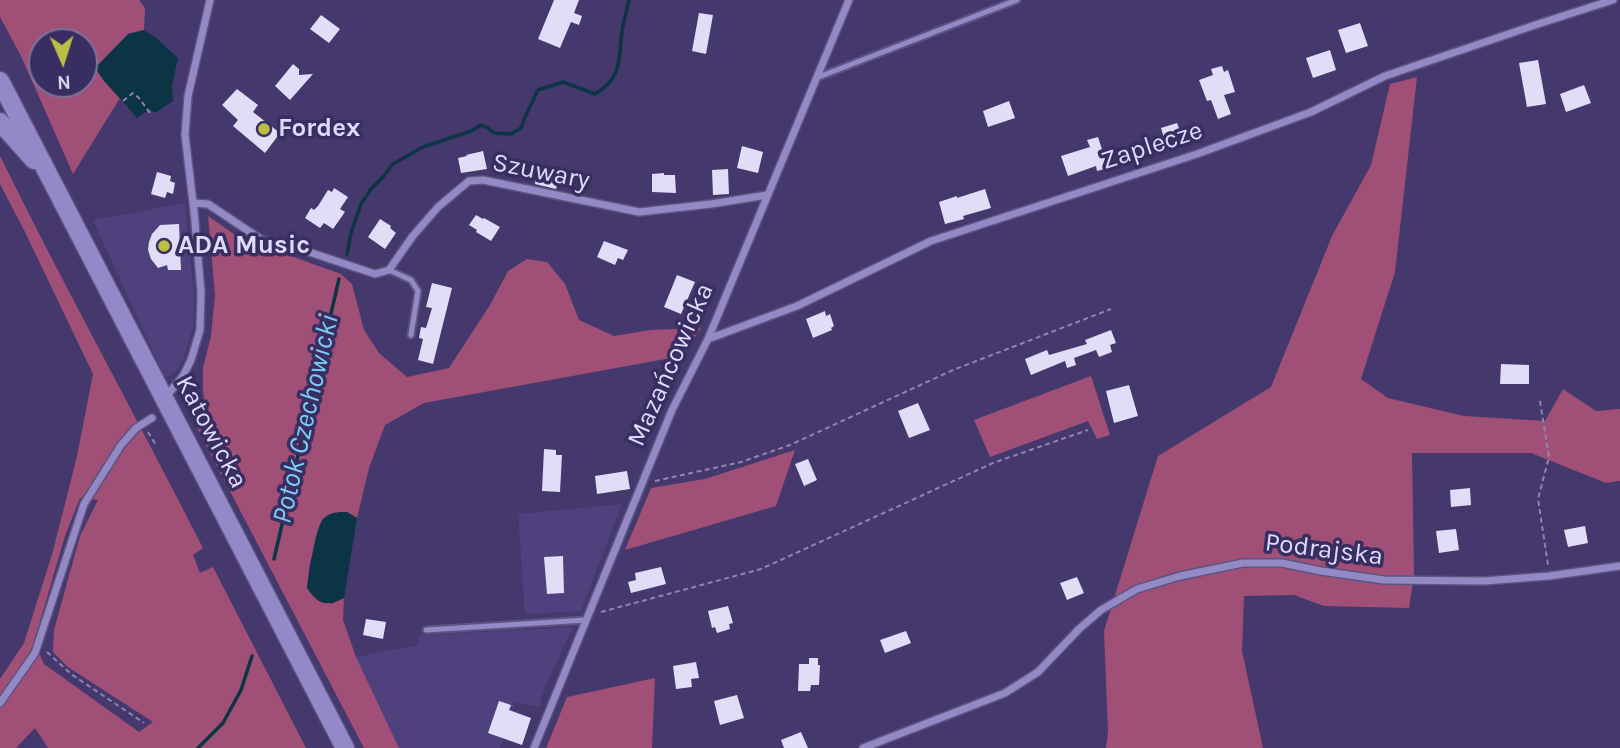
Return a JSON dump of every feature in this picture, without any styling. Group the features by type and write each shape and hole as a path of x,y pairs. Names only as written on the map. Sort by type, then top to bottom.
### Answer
{"main road":[{"name":"Katowicka","path":"0,81 345,748"},
{"name":"Katowicka","path":"0,122 50,178"}],"street":[{"path":"164,399 183,376 200,330 201,292 185,135 188,96 210,0"},
{"name":"Mazańcowicka","path":"534,748 673,410 708,339 849,0"},
{"name":"Zaplecze","path":"708,339 797,306 931,241 1197,154 1311,112 1385,76 1613,0"},
{"name":"Szuwary","path":"389,270 412,237 438,207 469,181 483,180 639,212 767,195"},
{"path":"194,204 208,204 262,240 291,246 375,274 389,270"},
{"path":"0,704 36,653 84,504 121,444 136,428 152,418"},
{"name":"Podrajska","path":"863,748 1005,693 1038,672 1101,610 1137,589 1180,576 1242,563 1282,563 1384,580 1484,581 1549,576 1620,566"}],"lane":[{"path":"816,78 1017,0"},
{"path":"389,270 411,279 418,291 411,335"},
{"path":"426,630 587,618"}],"path":[{"path":"123,100 133,93 150,113"},
{"path":"642,484 741,461 790,445 953,370 1111,309"},
{"path":"1540,401 1549,457 1538,499 1549,576"},
{"path":"136,428 149,432 156,445"},
{"path":"587,618 761,569 993,463 1088,430"},
{"path":"38,645 71,674 144,723"}],"shaded area":[{"path":"0,0 139,0 145,8 144,30 128,34 102,79 120,98 73,174 40,98 98,98 98,28 28,28 28,72 0,17"},
{"path":"1417,77 1395,272 1361,379 1388,398 1464,416 1545,421 1563,389 1596,411 1620,409 1620,481 1606,483 1531,453 1412,453 1414,575 1409,608 1324,606 1294,595 1244,596 1242,651 1263,748 1106,748 1108,731 1104,631 1158,456 1271,387 1332,236 1371,165 1390,84"},
{"path":"0,156 203,548 193,555 200,573 213,567 306,748 48,748 35,728 16,748 0,748 0,679 24,643 53,551 77,456 93,374 0,184","holes":["80,498 98,500 80,536 54,630 53,652 68,667 153,722 139,732 44,664 34,642 65,536"]},
{"path":"185,203 194,296 193,328 177,370 165,378 93,220"},
{"path":"208,216 260,252 291,256 341,274 352,284 364,330 379,353 407,377 449,368 490,305 508,271 527,259 547,262 565,284 579,320 614,336 651,330 701,328 682,356 424,403 385,425 369,468 357,518 347,512 322,521 310,563 307,588 332,604 344,598 343,620 356,657 399,748 364,748 196,426 207,419 203,368 211,336 215,295"},
{"path":"1091,376 1110,435 1097,439 1088,421 990,457 974,420"},
{"path":"795,450 776,506 625,550 651,488 705,479"},
{"path":"622,504 581,611 525,614 518,514"},
{"path":"573,627 544,689 539,707 515,702 500,748 399,748 356,657 418,645 419,635"},
{"path":"655,678 652,748 546,748 567,697"}],"water":[{"path":"144,30 178,58 172,85 173,101 155,113 150,109 137,118 98,72 98,65 128,34"},
{"path":"347,512 357,518 344,598 323,603 307,588 311,563 320,524 329,515"}],"building":[{"path":"554,0 579,0 574,13 582,16 579,25 571,22 560,48 538,39"},
{"path":"699,13 713,15 706,54 692,51"},
{"path":"321,15 340,29 329,43 310,29"},
{"path":"1360,23 1368,46 1346,53 1338,30"},
{"path":"1330,50 1336,70 1313,78 1306,58"},
{"path":"1538,60 1546,104 1527,107 1519,63"},
{"path":"293,64 299,69 299,75 313,74 290,100 275,86"},
{"path":"1222,66 1224,72 1228,70 1235,92 1224,95 1231,114 1218,119 1199,80 1213,75 1211,69"},
{"path":"1584,85 1591,103 1566,112 1560,94"},
{"path":"237,89 258,105 253,112 280,133 265,153 233,126 238,120 222,105"},
{"path":"1009,101 1015,118 988,127 983,111"},
{"path":"1177,123 1183,139 1166,145 1161,128"},
{"path":"1098,137 1108,168 1097,171 1096,166 1068,176 1061,156 1090,147 1087,140"},
{"path":"742,146 763,152 758,173 737,168"},
{"path":"483,151 487,169 461,173 458,158"},
{"path":"728,169 729,194 713,195 712,170"},
{"path":"547,171 560,174 556,189 535,184 537,174 546,176"},
{"path":"157,172 171,176 170,181 175,183 173,194 167,192 165,198 151,194"},
{"path":"652,174 675,175 676,193 652,192"},
{"path":"334,188 348,197 340,209 345,212 333,229 324,223 320,228 305,218 311,208 314,210 318,206 328,190 332,192"},
{"path":"985,189 991,208 945,224 939,202"},
{"path":"476,215 500,227 491,241 469,225"},
{"path":"380,219 396,233 385,249 368,237"},
{"name":"ADA Music","path":"179,224 181,270 168,270 167,265 158,268 148,250 152,234 160,225"},
{"path":"604,241 628,250 623,260 618,258 615,265 597,257"},
{"path":"677,275 695,282 681,314 664,307"},
{"path":"432,283 452,288 433,364 418,360 423,339 419,338 421,327 426,328 432,308 426,307"},
{"path":"825,311 826,316 830,314 834,326 832,330 813,338 806,319"},
{"path":"1111,330 1116,343 1110,345 1112,352 1099,357 1096,350 1074,358 1076,365 1067,368 1065,361 1031,375 1025,359 1047,350 1049,355 1087,344 1085,340"},
{"path":"1501,364 1529,365 1529,384 1500,384"},
{"path":"1129,385 1138,416 1114,423 1106,391"},
{"path":"918,403 930,430 909,438 898,411"},
{"path":"544,449 556,450 556,455 562,455 560,492 542,491"},
{"path":"808,459 817,480 804,486 795,464"},
{"path":"627,471 630,489 597,494 595,476"},
{"path":"1470,488 1471,505 1451,507 1450,490"},
{"path":"1585,526 1588,543 1568,547 1564,530"},
{"path":"1456,529 1459,550 1439,553 1436,531"},
{"path":"563,556 564,593 547,594 544,557"},
{"path":"661,567 666,584 631,593 628,582 636,580 635,573"},
{"path":"1077,577 1084,593 1067,600 1060,583"},
{"path":"728,606 733,623 729,624 730,629 717,633 715,627 712,628 708,611"},
{"path":"366,619 386,622 383,639 363,635"},
{"path":"906,631 911,643 885,653 880,640"},
{"path":"809,658 818,658 819,685 811,685 810,691 798,691 799,664 809,664"},
{"path":"696,662 699,678 691,679 692,687 676,689 673,666"},
{"path":"737,695 744,718 720,725 714,701"},
{"path":"499,701 511,705 509,710 531,718 522,745 488,733"},
{"path":"801,732 808,748 784,748 781,740"}],"waterway":[{"name":"Potok Czechowicki","path":"347,254 361,204 393,164 423,147 481,125 494,133 511,134 521,128 538,90 563,82 595,94 604,88 618,68 629,0"},
{"name":"Potok Czechowicki","path":"274,559 339,279"},
{"name":"Potok Czechowicki","path":"198,748 223,723 241,690 252,656"}],"place":[{"name":"Fordex","path":"264,129"},
{"name":"ADA Music","path":"164,246"}]}
